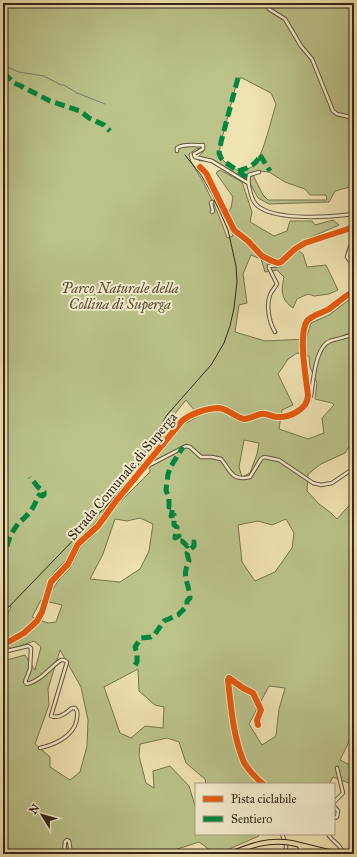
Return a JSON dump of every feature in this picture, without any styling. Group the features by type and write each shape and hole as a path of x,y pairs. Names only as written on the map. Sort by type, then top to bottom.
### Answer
{"main road":[{"path":"231,854 266,842 281,841 337,854"}],"street":[{"path":"265,3 269,9 284,19 301,46 312,59 333,111 337,114 354,118"},
{"path":"177,151 177,148 182,146 203,145 203,149 194,154 195,157 212,161 248,183"},
{"path":"200,168 206,172 234,230 248,241 262,256 278,263 281,262"},
{"path":"259,172 250,174 248,177 248,183 253,201 258,206 278,213 295,216 354,214"},
{"path":"216,201 222,210 224,208"},
{"path":"212,202 210,203 212,212"},
{"path":"275,332 270,320 269,301 271,292 277,284 269,266 279,265 295,249 305,243 354,227"},
{"path":"354,242 350,247 347,257 354,267"},
{"path":"308,399 302,340 307,322 311,317 327,310 354,291"},
{"path":"308,399 311,396 316,364 322,348 329,341 347,337 354,333"},
{"name":"Strada Comunale di Superga","path":"3,645 24,633 37,621 42,612 51,582 68,564 78,544 98,526 116,501 187,416 217,408 223,409 245,419 261,414 282,417 301,408 307,403 308,399"},
{"path":"143,469 186,446 190,447 201,457 221,459 230,474 240,478 250,477 261,459 264,457 279,460 313,483 322,486 332,482 354,468"},
{"path":"3,652 28,646 31,648 30,669 25,682 27,684 38,679 61,660 67,662 51,716 54,717 63,715 72,708 75,708 77,711 78,720 73,729 61,741 53,745 40,748"},
{"path":"258,725 257,720 261,710 256,696 254,693 243,688 229,678 230,705 236,740 244,762 262,783"},
{"path":"335,801 343,793 337,768"},
{"path":"335,807 338,811 337,817 335,818"},
{"path":"282,835 286,845 286,854"},
{"path":"329,835 341,847 342,853"},
{"path":"64,854 65,842 69,840 71,854"},
{"path":"298,844 300,848 322,854"},
{"path":"299,854 302,852 310,854"}],"green space":[{"name":"Parco Naturale della Collina di Superga","path":"3,3 354,3 354,186 335,191 329,202 269,204 258,198 250,183 246,179 209,160 201,161 196,159 203,152 201,148 196,149 189,154 191,161 213,203 227,238 233,236 225,217 231,208 233,197 216,173 220,170 242,182 252,212 250,222 274,236 287,231 290,221 312,221 315,225 333,220 339,225 309,238 293,247 303,254 307,267 326,265 338,290 329,294 314,296 308,294 297,299 293,308 286,302 283,295 282,287 284,277 277,270 265,272 261,259 251,255 243,274 247,303 239,305 235,332 265,341 306,339 311,323 329,315 354,296 354,439 345,453 321,464 308,474 307,491 319,504 337,519 354,500 354,732 352,732 340,760 354,767 354,785 333,777 330,783 206,783 205,779 186,763 179,742 167,738 140,744 139,756 146,783 154,788 153,771 170,766 189,786 195,806 195,835 259,836 218,854 211,854 210,850 199,842 162,854 3,854 3,661 25,655 35,670 41,647 34,641 12,649 3,644 3,619 6,617 11,607 10,606 3,612","holes":["238,78 242,78 271,93 276,104 264,144 258,159 253,166 245,170 238,171 225,162 219,153","258,171 269,172 285,182 305,189 310,195 326,195 327,200 268,200 263,195 253,175","297,353 309,356 310,367 317,383 315,399 332,403 334,405 322,418 324,433 308,439 279,429 282,410 293,405 278,374 288,359","186,400 199,416 186,423 173,416","244,440 259,443 257,454 250,473 242,477 239,467","149,457 150,472 121,501 93,536 82,545 69,570 61,577 52,590 45,587 55,571 67,559 77,543 102,515 105,508 142,467 146,459","140,518 153,524 149,551 140,569 120,582 90,579 103,554 115,519 127,521","286,519 294,533 292,548 275,572 255,581 242,562 238,525 258,521 272,525","41,600 62,605 56,622 48,623 32,617","60,650 81,687 88,720 87,746 80,772 70,780 50,767 50,757 35,744 49,705 48,689","138,669 139,691 155,705 164,707 163,728 145,726 131,738 120,733 104,687","269,686 285,688 279,709 276,736 262,745 249,724"]}],"waterway":[{"path":"3,65 19,72 44,76 77,93 105,104"},
{"path":"247,849 249,849 251,854"}],"tram line":[{"path":"3,613 110,502 138,465 167,415 211,365 224,343 234,308 237,282 236,266 228,230 212,194 201,175 185,155"}],"marked path":[{"path":"3,74 14,83 50,101 80,111 89,118 104,125 110,131"},
{"path":"238,78 219,153 225,162 248,177"},
{"path":"238,171 252,166 261,154"},
{"path":"260,155 270,171"},
{"path":"135,665 137,662 135,647 141,638 151,637 155,634 164,621 178,615 187,606 187,601 190,598 186,580 186,571 189,561 187,553 194,546 194,542 187,546 182,541 179,541 179,536 175,538 177,527 174,525 174,515 171,516 173,507 169,507 169,499 166,490 168,474 171,466 183,447"},
{"path":"3,561 7,545 17,525 31,511 39,495 44,495 44,492 30,477"}],"cycle path":[{"path":"200,167 206,173 234,230 248,241 262,256 272,261 278,263 281,262 295,249 305,243 354,227"},
{"path":"3,645 24,633 37,621 42,612 51,582 68,564 78,544 98,526 116,501 185,418 204,410 214,408 228,411 244,419 263,414 276,417 287,416 302,408 308,395 304,368 304,327 309,319 329,309 354,291"},
{"path":"258,725 257,720 261,710 253,693 229,678 233,721 237,741 243,760 262,783"}]}
